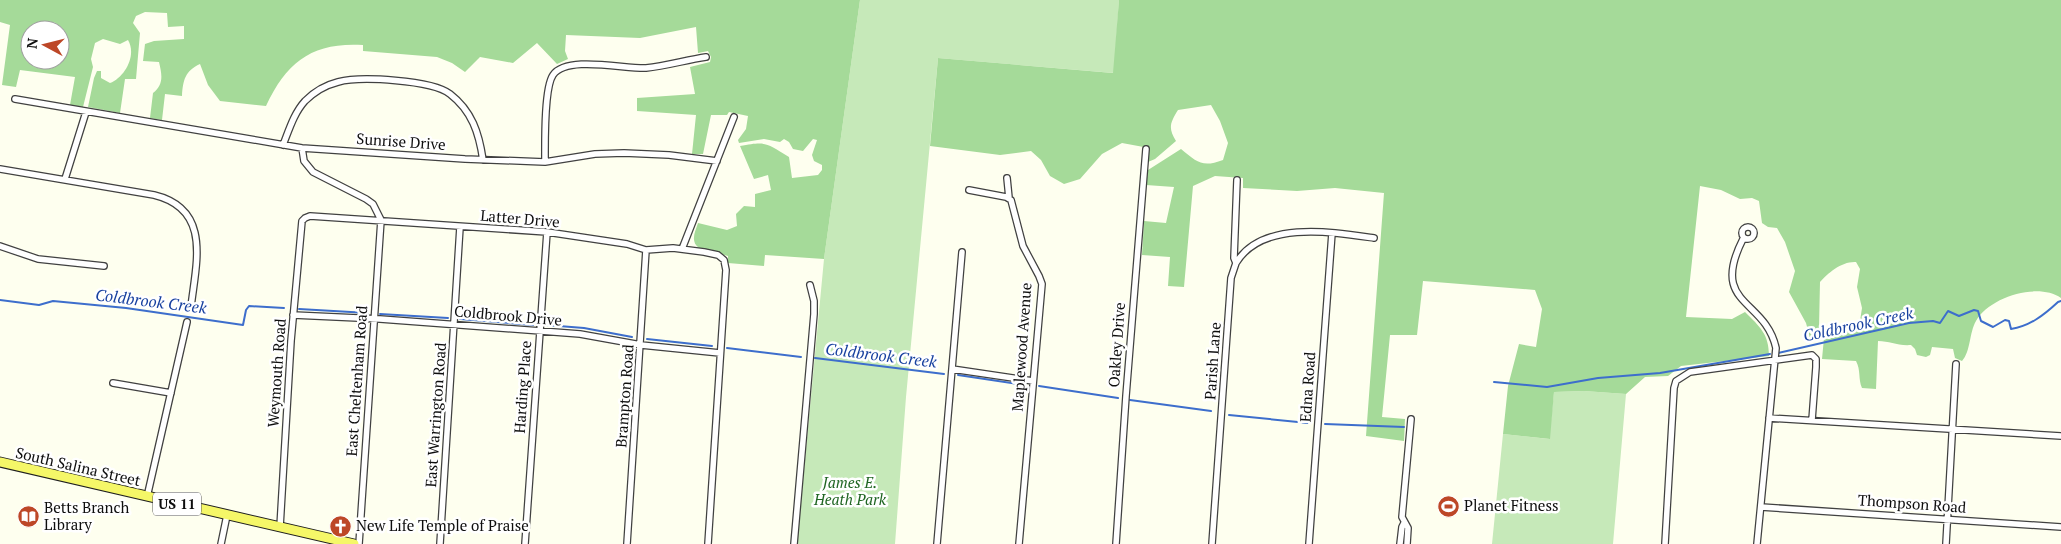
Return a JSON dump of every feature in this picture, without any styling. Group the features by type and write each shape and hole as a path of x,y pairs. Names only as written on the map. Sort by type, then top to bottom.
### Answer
{"main road":[{"name":"South Salina Street","path":"0,462 147,498 354,544"}],"street":[{"path":"545,162 548,94 550,81 559,69 568,65 645,68 706,57"},
{"path":"283,145 300,108 320,90 337,82 349,80 427,84 449,93 464,107 472,118 481,143 483,160"},
{"name":"Sunrise Drive","path":"15,99 302,148 483,160 545,162 595,154 624,153 669,155 717,161"},
{"path":"64,179 86,112"},
{"path":"682,248 734,117"},
{"path":"302,148 304,161 313,172 366,199 373,204 381,220"},
{"name":"Oakley Drive","path":"1116,544 1128,366 1146,149"},
{"path":"0,169 154,195 171,201 187,215 196,230 196,264 191,307"},
{"name":"Maplewood Avenue","path":"1007,178 1009,198 1023,246 1040,276 1042,284 1019,544"},
{"name":"Parish Lane","path":"1212,544 1231,278 1236,263 1234,258 1237,180"},
{"path":"969,190 1009,198"},
{"name":"Latter Drive","path":"302,222 310,216 547,232 628,244 646,250 682,248 718,255 724,260 726,270 720,353"},
{"name":"East Cheltenham Road","path":"359,544 381,220"},
{"name":"Weymouth Road","path":"280,527 302,222"},
{"name":"East Warrington Road","path":"440,544 460,227"},
{"name":"Harding Place","path":"525,544 547,232"},
{"path":"1236,263 1241,255 1253,245 1285,234 1332,232 1374,238"},
{"name":"Edna Road","path":"1309,544 1332,232"},
{"path":"1742,239 1732,268 1735,292 1767,326 1773,336 1776,348 1757,544"},
{"path":"0,246 38,259 104,266"},
{"name":"Brampton Road","path":"627,544 646,250"},
{"path":"937,544 962,252"},
{"path":"794,544 814,314 814,301 810,285"},
{"name":"Coldbrook Drive","path":"294,315 375,318 580,334 641,345 720,353"},
{"path":"147,498 187,322"},
{"path":"708,544 720,353"},
{"path":"1665,544 1674,388 1676,381 1690,372 1807,354 1815,357 1816,367 1812,420"},
{"path":"1946,544 1954,429 1956,364"},
{"path":"952,369 1033,381"},
{"path":"113,383 171,393"},
{"path":"1769,418 2061,436"},
{"path":"1407,544 1408,528 1402,517 1411,419"},
{"name":"Thompson Road","path":"1761,507 2061,527"},
{"path":"220,544 227,515"},
{"path":"1400,544 1404,523"}],"green space":[{"path":"0,0 860,0 824,259 765,255 764,266 728,263 728,256 699,248 694,239 698,223 727,230 737,226 736,214 744,206 755,207 755,194 771,190 768,175 754,179 740,146 766,144 781,152 789,157 792,178 818,175 822,170 822,165 814,161 812,155 817,140 813,139 803,151 793,149 789,142 784,139 780,142 764,139 739,143 738,140 746,129 748,116 729,112 727,115 711,115 703,154 692,154 696,115 637,111 637,98 695,94 690,67 710,62 711,57 708,51 698,53 696,27 640,38 566,35 565,51 568,59 557,64 537,43 513,63 480,57 465,72 452,63 437,57 363,51 363,45 330,47 316,51 293,66 274,90 266,106 220,101 208,85 200,64 188,73 183,85 182,96 165,94 162,120 150,118 153,93 161,83 159,62 143,61 145,44 154,41 184,39 184,26 168,27 167,13 145,12 136,16 133,23 140,33 136,79 125,79 120,113 88,107 97,71 101,71 101,78 110,83 125,71 131,52 128,40 120,44 103,39 95,43 91,59 93,67 83,107 70,105 75,77 20,70 16,87 2,85 10,25 0,22"},
{"name":"James E. Heath Park","path":"860,0 1119,0 1114,73 938,58 906,397 895,544 797,544 824,259"},
{"path":"1119,0 2061,0 2061,298 2051,293 2040,291 2027,292 2015,294 1992,305 1982,312 1976,321 1967,352 1962,361 1955,358 1953,349 1932,347 1930,355 1926,357 1917,355 1911,345 1878,341 1876,389 1862,388 1856,361 1822,359 1824,338 1852,327 1860,321 1862,308 1857,287 1860,269 1856,262 1846,263 1831,271 1820,282 1819,328 1814,339 1810,338 1806,323 1789,292 1795,271 1785,242 1777,228 1768,227 1762,223 1759,201 1752,198 1740,199 1721,190 1700,186 1686,317 1732,319 1745,312 1763,331 1769,348 1769,356 1681,366 1668,376 1645,377 1626,394 1584,391 1554,392 1550,439 1503,434 1508,386 1519,344 1536,347 1542,309 1535,290 1423,281 1417,335 1390,335 1382,417 1405,419 1404,441 1366,436 1384,193 1335,188 1297,191 1243,188 1243,178 1215,176 1193,186 1184,287 1168,286 1170,257 1142,255 1144,221 1166,223 1174,187 1146,185 1148,170 1181,149 1200,162 1210,163 1223,160 1228,143 1220,121 1211,105 1178,110 1171,126 1176,141 1155,159 1148,162 1149,148 1122,143 1102,154 1080,179 1064,184 1050,176 1041,160 1031,151 1000,155 930,146 938,58 1113,73"},
{"path":"1584,391 1626,394 1613,544 1492,544 1503,434 1549,439 1554,392"}],"waterway":[{"name":"Coldbrook Creek","path":"0,300 39,305 53,301 126,308 243,325 246,310 249,306 284,308"},
{"name":"Coldbrook Creek","path":"1778,353 1909,323 1933,321 1940,323 1948,311 1959,316 1974,310 1978,311 1981,321 1993,327 2005,320 2009,321 2011,329 2018,328 2031,323 2061,301"},
{"name":"Coldbrook Creek","path":"299,309 368,313"},
{"name":"Coldbrook Creek","path":"380,314 448,318"},
{"name":"Coldbrook Creek","path":"460,319 533,325"},
{"name":"Coldbrook Creek","path":"546,325 584,328 632,337"},
{"name":"Coldbrook Creek","path":"647,339 712,346"},
{"name":"Coldbrook Creek","path":"727,348 801,357"},
{"name":"Coldbrook Creek","path":"1494,382 1547,387 1598,378 1660,373 1770,354"},
{"name":"Coldbrook Creek","path":"815,358 944,374"},
{"name":"Coldbrook Creek","path":"958,375 1025,385"},
{"name":"Coldbrook Creek","path":"1039,386 1118,398"},
{"name":"Coldbrook Creek","path":"1130,400 1211,411"},
{"name":"Coldbrook Creek","path":"1229,415 1308,423"},
{"name":"Coldbrook Creek","path":"1325,424 1404,427"}],"place":[{"name":"Planet Fitness","path":"1448,506"},
{"name":"Betts Branch Library","path":"28,517"},
{"name":"New Life Temple of Praise","path":"340,526"}]}
